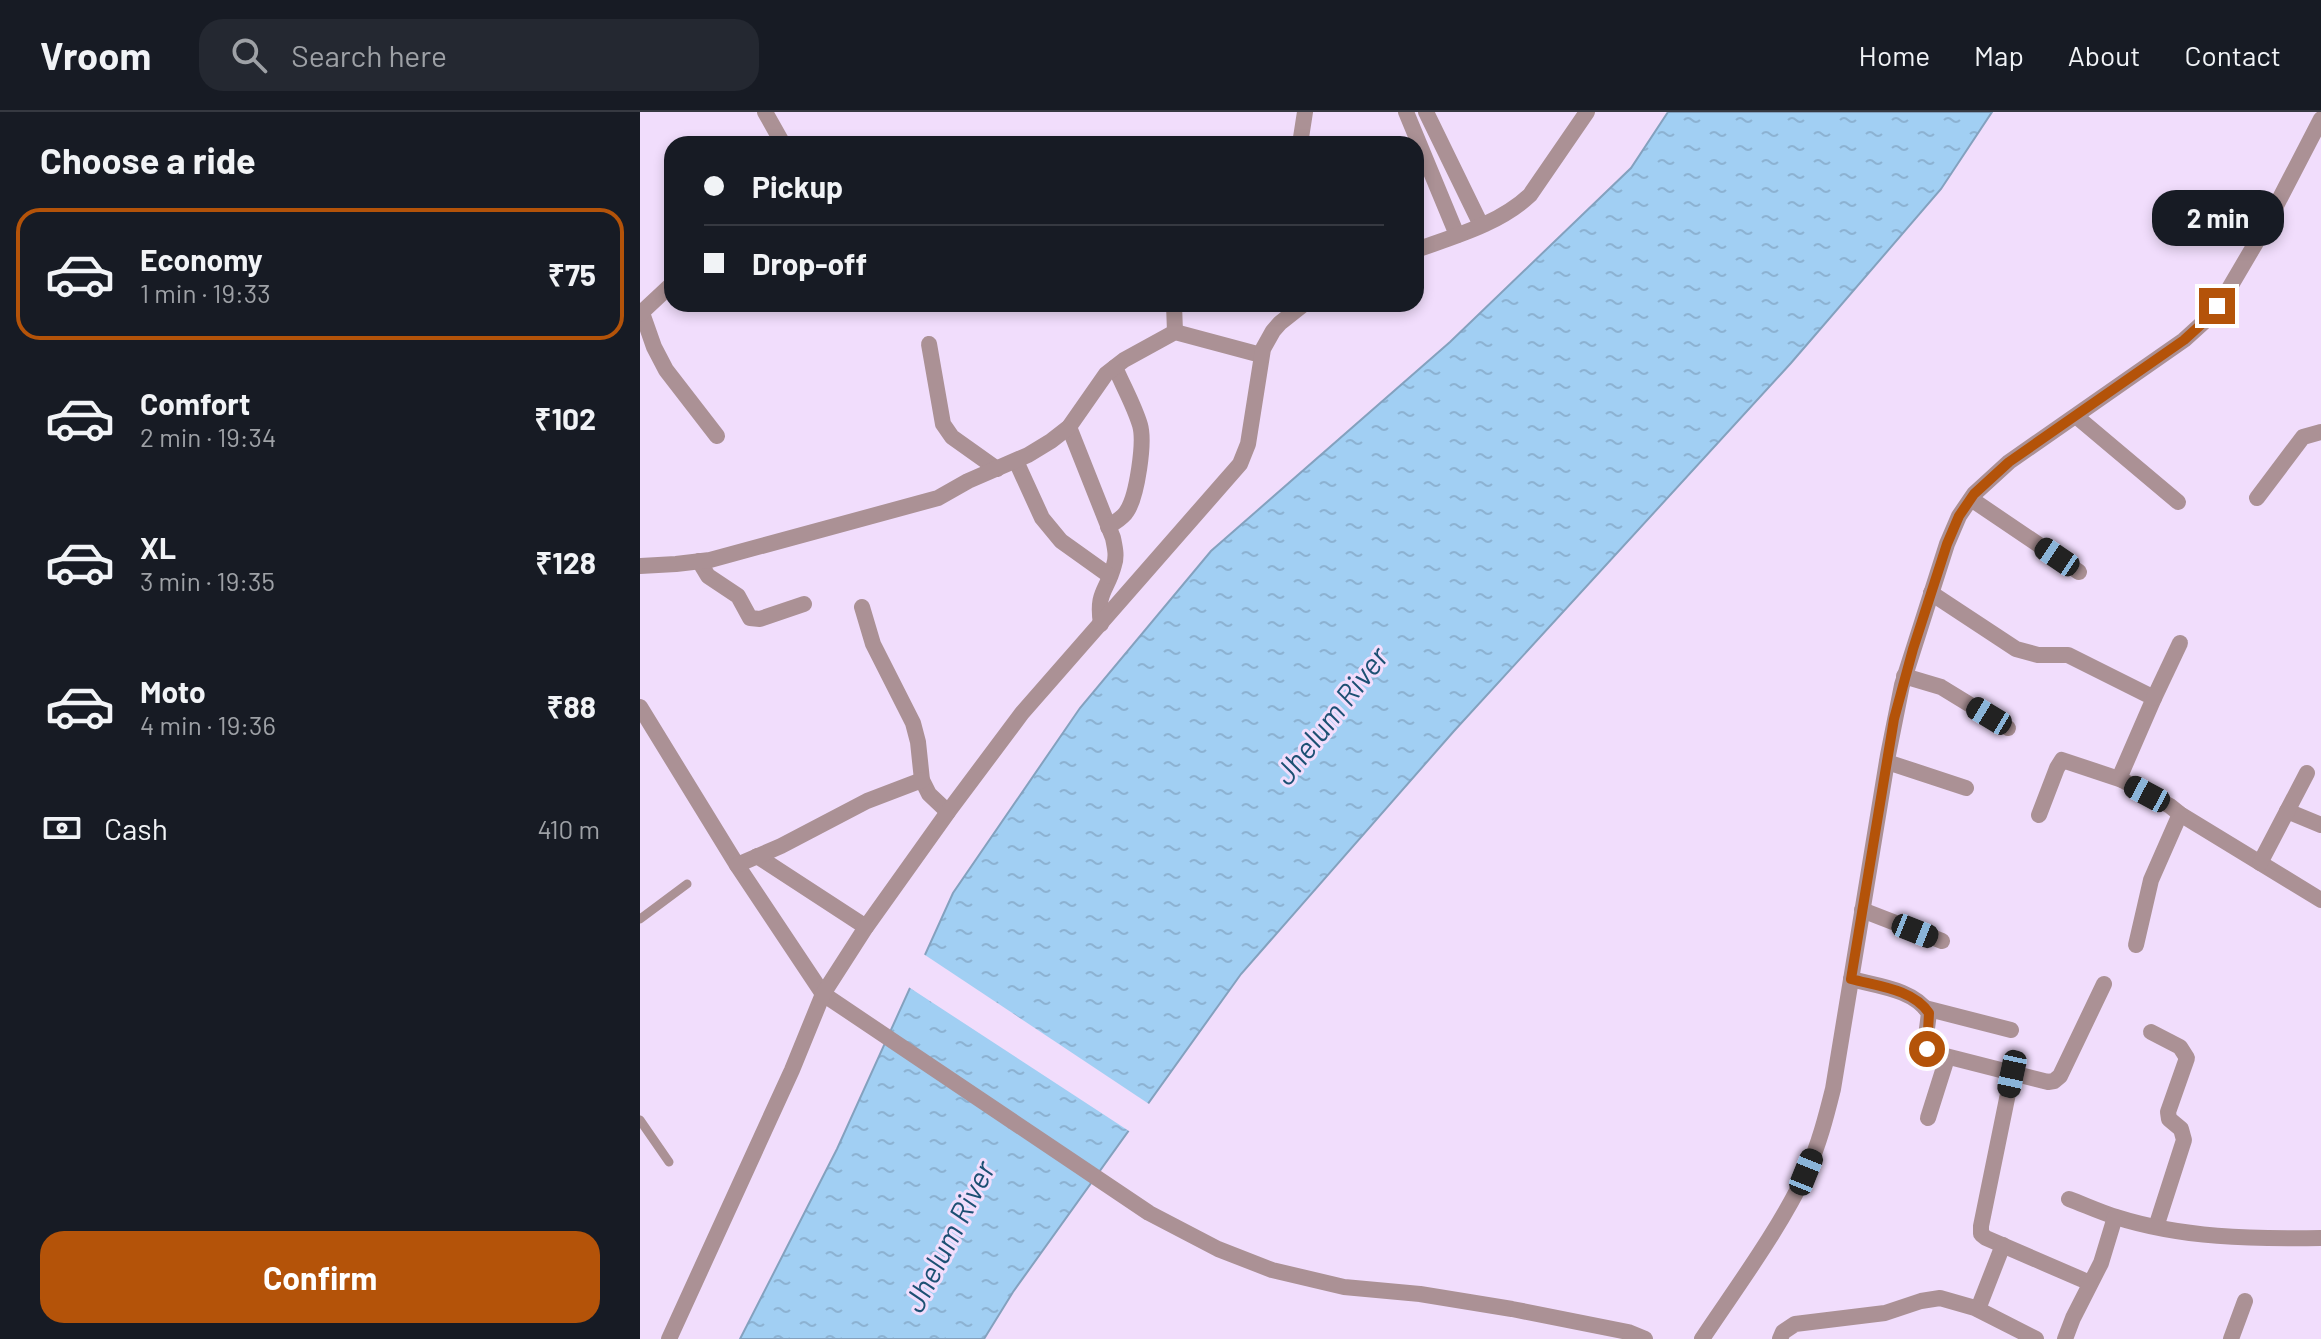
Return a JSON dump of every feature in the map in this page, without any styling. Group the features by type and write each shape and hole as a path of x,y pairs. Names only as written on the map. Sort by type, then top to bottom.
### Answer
{"street":[{"path":"765,112 778,136"},
{"path":"1301,136 1305,112"},
{"path":"1406,112 1419,136"},
{"path":"1426,112 1470,230"},
{"path":"1424,247 1509,213 1530,195 1587,112"},
{"path":"1702,1339 1776,1227 1806,1172 1823,1131 1833,1089 1904,676 1959,516 1971,499 2009,462 2184,340 2206,320 2227,292 2264,229 2321,119"},
{"path":"1424,145 1470,230"},
{"path":"664,292 641,314 666,370 717,436"},
{"path":"1174,312 1175,332"},
{"path":"669,1339 792,1070 823,994 866,927 1022,713 1240,464 1248,444 1261,355 1273,331 1295,312"},
{"path":"640,566 699,561 755,549 938,498 1051,441 1069,427 1106,374 1175,332 1261,355"},
{"path":"929,344 943,424 952,437 997,469"},
{"path":"1108,527 1125,515 1130,507 1143,446 1141,427 1115,367"},
{"path":"2077,417 2178,502"},
{"path":"1069,427 1116,554 1114,567 1100,598 1101,624"},
{"path":"2257,498 2303,437 2321,432"},
{"path":"1016,461 1042,518 1061,541 1110,576"},
{"path":"1971,499 2079,572"},
{"path":"699,561 708,576 738,596 750,618 760,619 804,604"},
{"path":"1931,593 2016,649 2038,655 2068,655 2154,698"},
{"path":"862,607 873,644 913,723 922,780 929,794 948,812"},
{"path":"2122,780 2121,774 2180,643"},
{"path":"1904,676 1941,687 2008,728"},
{"path":"640,707 737,865 823,994 1149,1213 1218,1249 1272,1270 1344,1287 1420,1294 1512,1309 1628,1332 1645,1339"},
{"path":"2039,815 2062,760 2122,780 2170,806 2321,900"},
{"path":"1887,762 1966,788"},
{"path":"2260,863 2307,773"},
{"path":"737,865 867,801 922,780"},
{"path":"2287,811 2321,825"},
{"path":"2136,945 2151,880 2180,814"},
{"path":"757,856 866,927"},
{"path":"1862,910 1942,941"},
{"path":"1851,979 1908,996 1925,1008 2011,1030"},
{"path":"1925,1008 1929,1018 1927,1049 1934,1054 2048,1082 2060,1076 2104,984"},
{"path":"2151,1032 2180,1047 2187,1058 2168,1112 2169,1119 2183,1132 2184,1140 2156,1227"},
{"path":"1928,1118 1947,1058"},
{"path":"2012,1074 1981,1226 1983,1236 2090,1283"},
{"path":"2069,1199 2115,1217 2222,1238 2321,1238"},
{"path":"2065,1339 2101,1263 2115,1217"},
{"path":"1978,1309 2003,1245"},
{"path":"1780,1339 1783,1332 1795,1324 1885,1313 1930,1298 1978,1309 2036,1339"},
{"path":"2231,1339 2245,1301"}],"lane":[{"path":"640,919 687,884"},
{"path":"640,1120 669,1162"}],"water":[{"name":"Jhelum River","path":"1668,112 1992,112 1941,189 1791,363 1454,731 1241,974 1013,1292 984,1339 740,1339 837,1149 953,893 1080,708 1211,551 1450,342 1631,168"}],"pier":[{"path":"922,953 1152,1106 1132,1133 907,986"}],"route":[{"path":"1927,1049 1927,1009 1896,991 1851,979 1894,719 1947,544 1959,516 1974,494 1993,476 2184,340 2217,306"}]}
